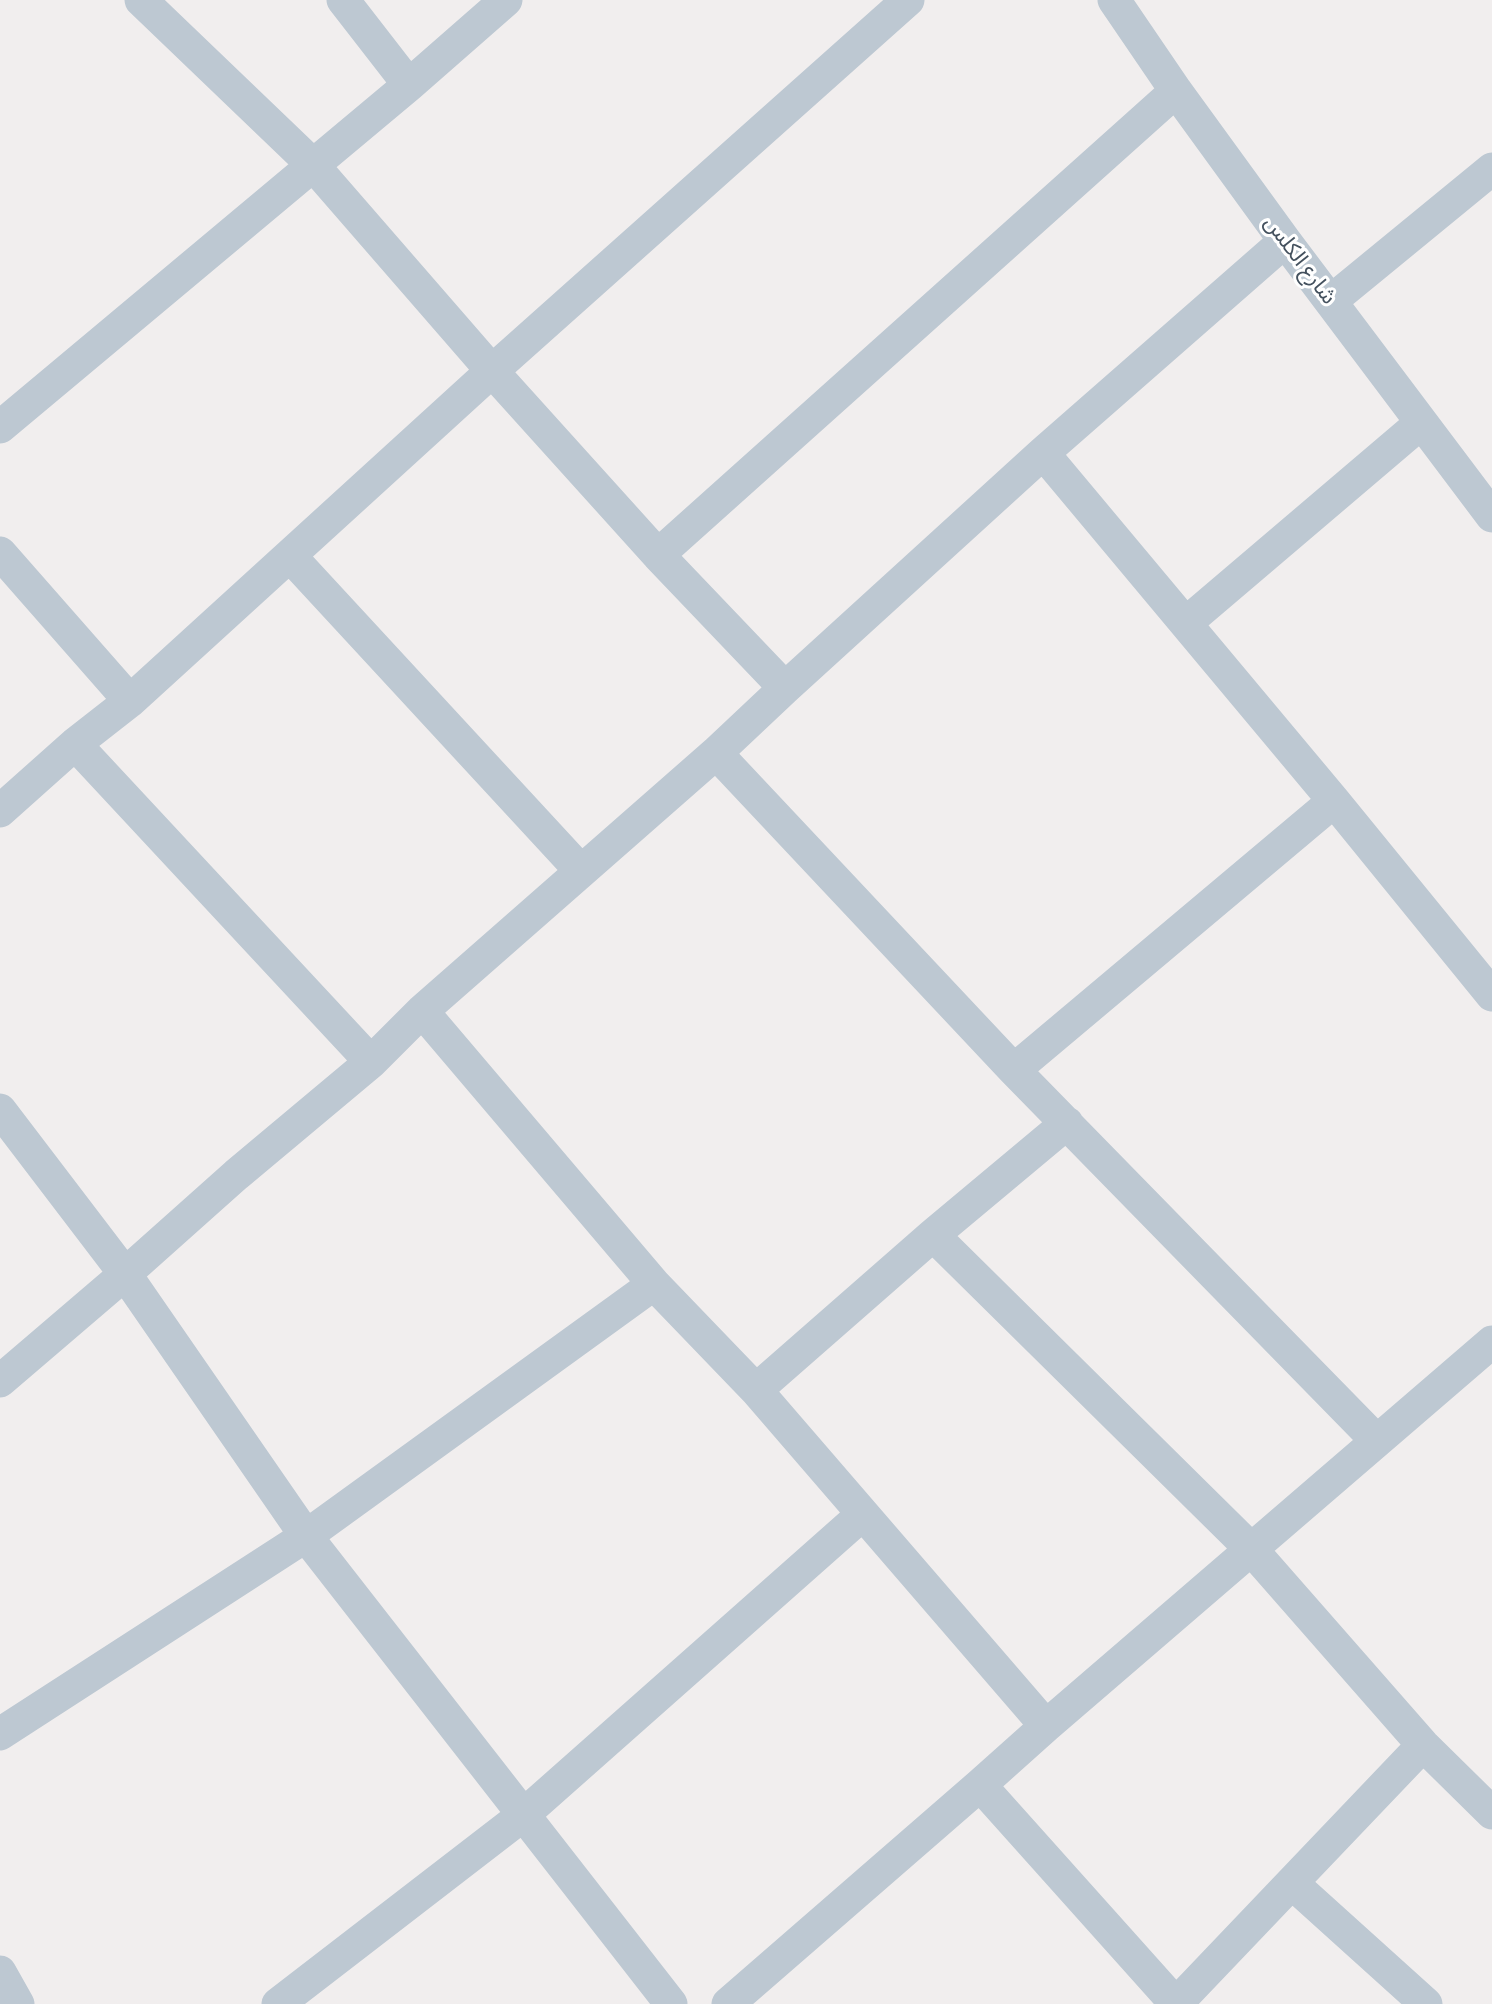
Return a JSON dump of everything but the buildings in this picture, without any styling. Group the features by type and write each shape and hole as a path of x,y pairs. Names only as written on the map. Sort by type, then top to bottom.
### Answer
{"street":[{"path":"141,0 313,165 492,371 658,555 785,688"},
{"path":"343,0 409,85"},
{"path":"1,425 409,85 506,0"},
{"path":"0,811 75,744 130,701 492,371 908,0"},
{"name":"شارع الكلس","path":"1125,4 1176,91 1420,423 1492,516"},
{"path":"658,555 1176,91"},
{"path":"1331,301 1492,169"},
{"path":"0,1381 236,1175 371,1062 422,1011 716,753 1043,453 1285,241"},
{"path":"1186,623 1420,423"},
{"path":"1043,453 1334,801 1492,995"},
{"path":"0,553 130,701"},
{"path":"290,556 581,871"},
{"path":"75,744 371,1062"},
{"path":"716,753 1014,1070 1376,1440"},
{"path":"1014,1070 1334,801"},
{"path":"422,1011 654,1284 756,1390 1046,1726"},
{"path":"0,1110 125,1274 306,1536 522,1816 671,2004"},
{"path":"756,1390 933,1235 1066,1123"},
{"path":"933,1235 1252,1550 1423,1745 1492,1813"},
{"path":"0,1734 306,1536 654,1284"},
{"path":"728,2004 1376,1440 1492,1342"},
{"path":"278,2004 522,1816 863,1514"},
{"path":"980,1785 1176,2004 1293,1884 1423,1745"},
{"path":"1293,1884 1426,2004"},
{"path":"0,1972 18,2004"}]}
